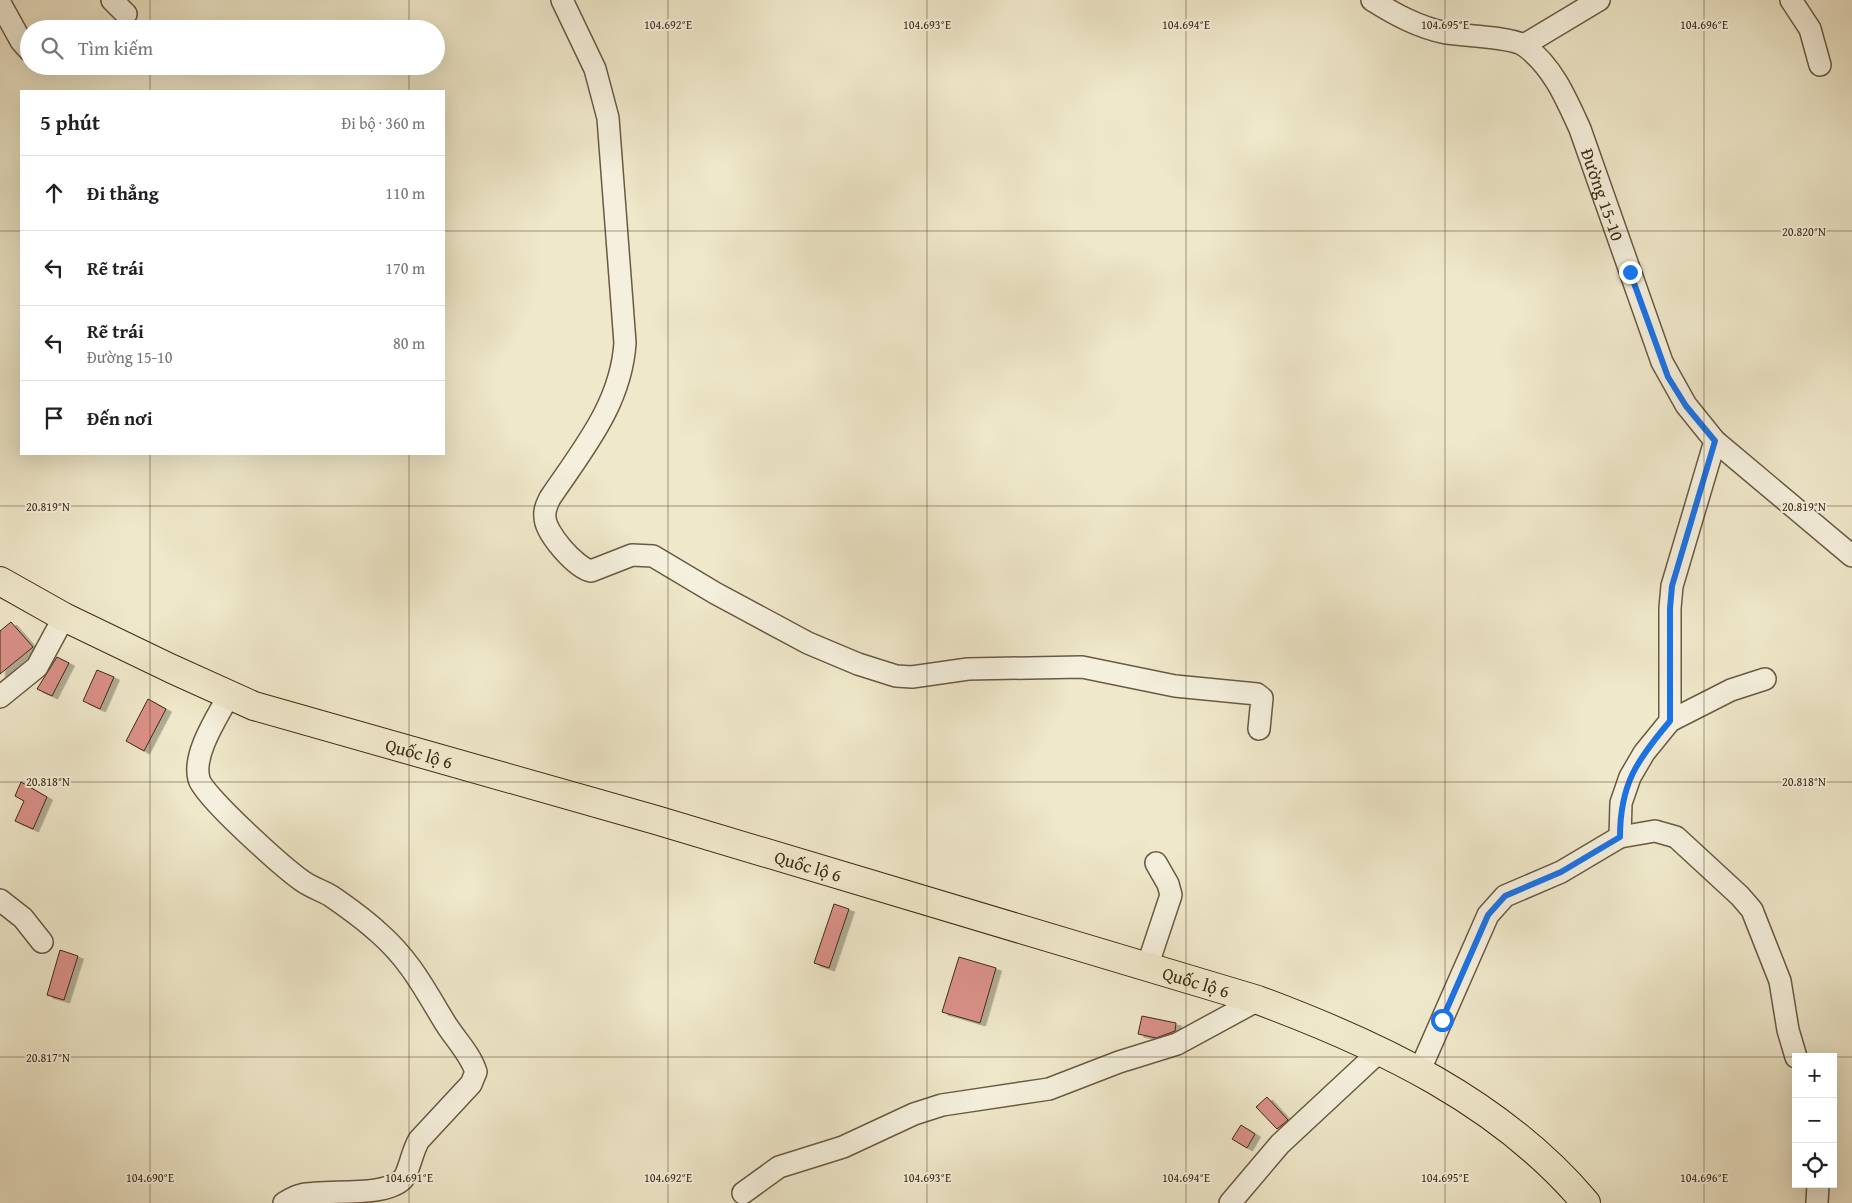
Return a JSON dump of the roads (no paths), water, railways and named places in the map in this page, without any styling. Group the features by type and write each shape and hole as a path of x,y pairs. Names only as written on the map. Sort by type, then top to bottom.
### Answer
{"highway":[{"name":"Quốc lộ 6","path":"0,581 64,617 254,706 656,820 1258,1000 1326,1025 1381,1050 1474,1103 1533,1148 1586,1203"}],"street":[{"path":"7,0 0,3 20,39"},
{"path":"562,0 567,14 595,69 606,109 625,343 622,370 609,407 546,508 544,516 550,532 579,567 591,571 632,555 652,556 715,593 808,642 852,662 896,676 912,677 968,669 1082,667 1175,686 1257,694 1262,698 1259,729"},
{"path":"1372,0 1398,16 1430,29 1524,45 1599,0"},
{"path":"1791,0 1810,29 1820,65"},
{"name":"Đường 15-10","path":"1524,45 1551,72 1566,96 1580,129 1668,377 1686,406 1715,441 1852,556"},
{"path":"1670,721 1670,608 1672,586 1715,441"},
{"path":"0,697 37,667 64,617"},
{"path":"1620,837 1622,803 1630,777 1644,753 1670,721 1731,690 1765,679"},
{"path":"229,694 203,746 198,769 199,781 212,799 302,881 331,896 379,932 403,956 425,987 443,1020 472,1060 476,1072 471,1084 419,1140 412,1151 405,1177 395,1186 299,1195 284,1203"},
{"path":"1419,1072 1488,915 1498,901 1561,872 1620,837 1655,831 1676,837 1746,902 1752,910 1780,981 1788,1030 1795,1053"},
{"path":"1147,967 1171,895 1168,884 1156,863"},
{"path":"0,900 23,918 42,942"},
{"path":"743,1193 779,1167 843,1147 914,1114 942,1105 1049,1089 1118,1062 1177,1044 1258,1000"},
{"path":"1230,1203 1280,1144 1381,1050"},
{"path":"1817,1203 1818,1188"}]}
